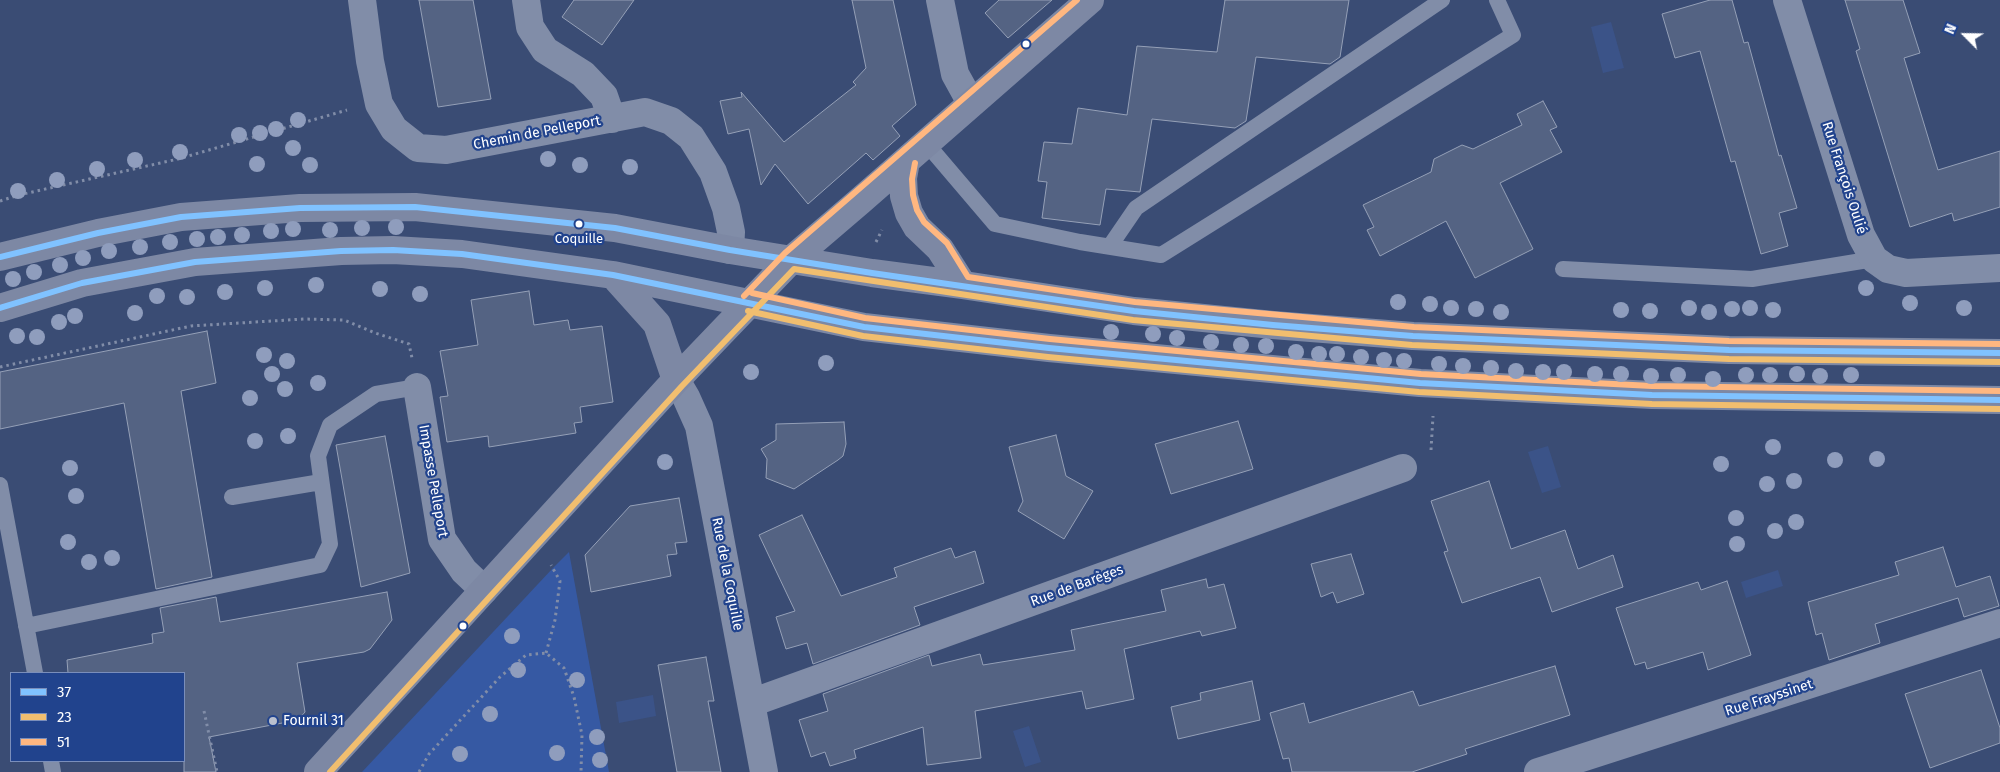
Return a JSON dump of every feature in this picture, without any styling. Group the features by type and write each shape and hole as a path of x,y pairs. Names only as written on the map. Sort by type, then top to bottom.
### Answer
{"main road":[{"path":"318,772 676,380 791,260 1090,0"},
{"path":"906,161 904,196 910,212 917,227 940,249 963,285"},
{"path":"0,257 98,233 181,217 300,208 415,207 537,218 615,228 730,250 872,273 1134,311 1413,336 1729,350 2000,353"},
{"path":"0,308 82,283 195,262 341,251 393,250 462,254 613,274 864,326 1049,348 1420,383 1652,395 2000,400"},
{"path":"613,274 657,324 676,380"}],"street":[{"name":"Chemin de Pelleport","path":"362,0 370,62 379,104 394,129 418,148 446,150 645,112 671,121 691,137 713,172 726,208 731,232 730,250"},
{"path":"526,0 530,27 545,50 583,74 604,96 612,119"},
{"path":"940,0 955,74 970,103"},
{"name":"Rue François Oulié","path":"1787,0 1861,235 1874,259"},
{"path":"1874,259 1888,269 1906,273 2000,268"},
{"name":"Rue de la Coquille","path":"676,380 699,426 764,772"},
{"name":"Impasse Pelleport","path":"417,387 442,539 464,571 484,590"},
{"name":"Rue de Barèges","path":"751,703 1403,468"},
{"name":"Rue Frayssinet","path":"1538,772 2000,623"}],"lane":[{"path":"1110,246 1136,208 1442,0"},
{"path":"926,143 995,224 1161,255 1513,35 1497,0"},
{"path":"1563,269 1752,279 1874,259"},
{"path":"26,626 320,566 330,544 318,456 330,425 376,394 417,387"},
{"path":"232,498 321,482"},
{"path":"0,485 35,672"}],"path":[{"path":"0,201 178,159 349,110"},
{"path":"876,243 883,227"},
{"path":"0,367 191,326 304,319 344,320 409,344 417,387"},
{"path":"1430,459 1433,420"},
{"path":"546,653 555,620 560,581 553,568"},
{"path":"419,772 428,754 500,677 526,655 546,653 564,668 574,697 582,735 582,772"},
{"path":"204,711 217,772"}],"shaded area":[{"path":"1611,22 1624,68 1603,73 1591,27"},
{"path":"1548,446 1561,487 1542,493 1528,452"},
{"path":"569,552 609,772 362,772 553,568"},
{"path":"1778,570 1783,586 1746,598 1741,582"},
{"path":"653,695 656,716 619,723 616,702"},
{"path":"1029,726 1041,762 1025,767 1013,731"}],"building":[{"path":"419,0 473,0 491,99 438,107"},
{"path":"574,0 634,0 602,45 562,17"},
{"path":"852,0 893,0 916,105 892,126 900,136 873,160 866,153 808,204 775,164 761,185 749,129 728,134 720,101 742,97 741,92 784,142 856,85 853,82 866,68"},
{"path":"999,0 1052,0 1008,38 985,13"},
{"path":"1225,0 1349,0 1340,57 1330,64 1256,57 1246,121 1235,128 1152,119 1140,192 1106,189 1100,225 1042,218 1047,182 1038,181 1044,142 1072,144 1078,108 1127,115 1137,46 1217,52"},
{"path":"1710,0 1732,0 1744,43 1748,42 1779,156 1781,155 1797,208 1779,213 1788,246 1761,254 1735,161 1731,162 1700,51 1675,58 1662,14"},
{"path":"1845,0 1903,0 1920,53 1904,58 1938,170 2000,151 2000,207 1954,221 1952,213 1910,227 1856,51 1860,49"},
{"path":"1543,101 1557,127 1550,130 1562,152 1500,183 1533,249 1475,278 1446,221 1380,256 1367,230 1374,227 1363,205 1431,172 1434,159 1462,145 1473,149 1522,125 1517,114"},
{"path":"529,291 534,325 568,320 570,330 602,326 613,402 580,407 582,422 574,423 576,433 489,447 488,436 447,442 440,397 448,396 440,351 478,345 471,300"},
{"path":"207,331 216,383 181,391 212,577 156,589 124,403 0,429 0,372"},
{"path":"1238,421 1253,469 1171,494 1155,444"},
{"path":"844,422 846,444 843,456 838,460 794,489 766,478 767,459 761,449 776,440 776,424"},
{"path":"1056,435 1066,476 1093,491 1064,539 1018,511 1023,501 1009,447"},
{"path":"385,436 410,573 361,587 336,445"},
{"path":"1489,481 1511,549 1565,530 1578,569 1613,555 1623,587 1552,612 1540,577 1462,603 1444,552 1448,551 1431,501"},
{"path":"679,498 687,542 675,543 677,554 667,555 671,576 591,592 585,555 630,506"},
{"path":"802,515 841,596 897,577 894,568 951,548 955,558 975,551 984,583 914,607 920,625 813,664 807,643 786,649 776,617 795,611 759,535"},
{"path":"1943,547 1956,587 1990,576 1999,606 1964,617 1958,598 1875,624 1880,643 1829,660 1822,633 1816,635 1808,602 1899,575 1895,562"},
{"path":"1351,554 1364,594 1337,603 1333,592 1321,597 1311,564"},
{"path":"1206,579 1208,588 1224,584 1236,628 1202,636 1200,631 1124,649 1134,699 1086,709 1082,691 975,711 981,758 927,765 923,727 854,750 856,758 830,766 825,752 811,757 799,720 828,711 823,694 929,655 932,666 980,654 983,665 1075,650 1071,630 1166,611 1161,590"},
{"path":"1727,581 1751,655 1708,670 1703,652 1647,669 1645,662 1635,665 1616,608 1698,582 1701,590"},
{"path":"387,592 392,620 370,649 364,652 297,663 305,712 298,720 209,737 216,772 184,772 185,672 68,672 67,660 153,643 152,634 164,632 160,608 216,597 220,622"},
{"path":"706,657 714,701 708,701 721,772 677,772 658,665"},
{"path":"1555,666 1570,715 1465,749 1467,754 1412,772 1292,772 1289,758 1283,759 1270,713 1304,703 1309,723 1413,691 1419,706"},
{"path":"1981,670 2000,728 2000,743 1930,768 1905,694"},
{"path":"1252,681 1260,720 1178,739 1171,707 1201,700 1200,693"}],"transit line":[{"name":"51","path":"744,296 785,253 1077,0"},
{"name":"51","path":"915,163 912,179 913,195 917,210 924,222 947,243 968,277 1135,302 1414,327 1729,341 2000,344"},
{"name":"37","path":"0,257 98,233 181,217 300,208 415,207 615,228 730,250 872,273 1134,311 1273,325 1413,336 1729,350 2000,353"},
{"name":"37","path":"0,308 82,283 195,262 341,251 393,250 462,254 613,275 864,327 1049,348 1420,383 1652,395 2000,400"},
{"name":"23","path":"330,772 682,386 794,269 1133,320 1412,345 1729,359 2000,362"},
{"name":"51","path":"752,293 865,318 1050,339 1421,374 1652,386 2000,391"},
{"name":"23","path":"748,311 863,336 1048,357 1419,392 1652,404 2000,409"}],"place":[{"name":"Coquille","path":"579,224"},
{"name":"Fournil 31","path":"273,721"}]}
